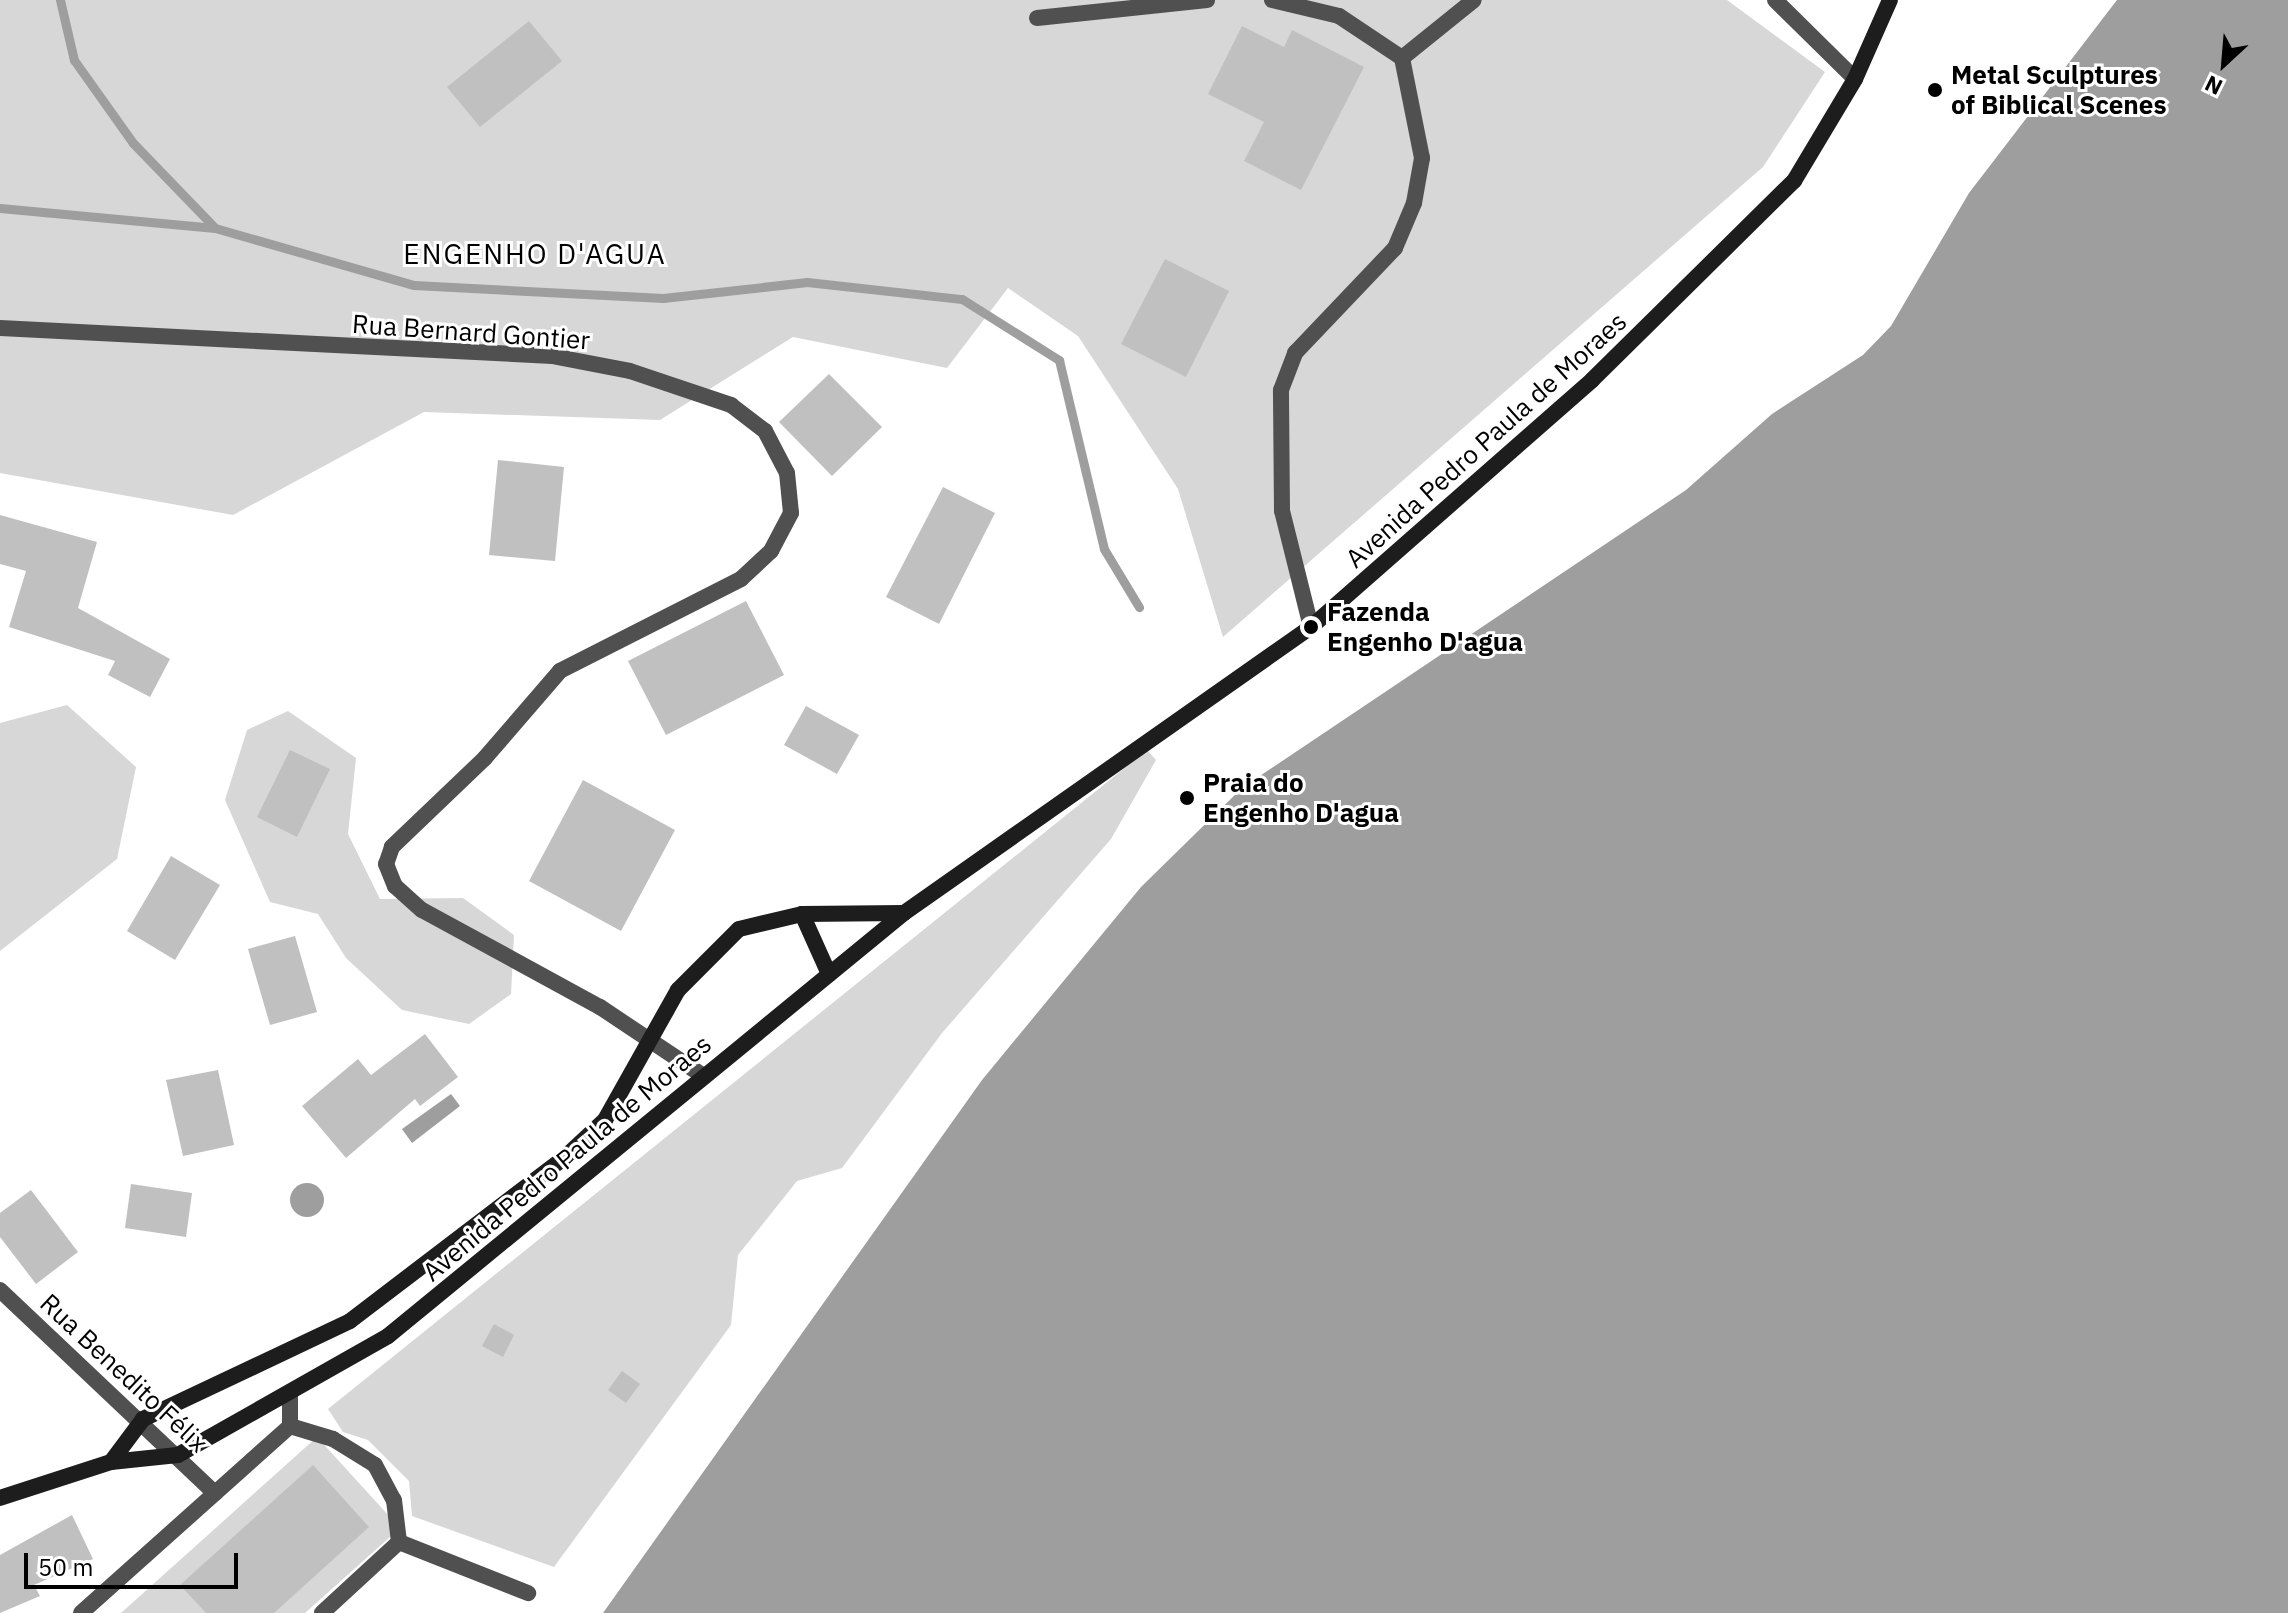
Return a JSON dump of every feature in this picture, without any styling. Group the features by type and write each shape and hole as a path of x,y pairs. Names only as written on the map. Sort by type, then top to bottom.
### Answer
{"main road":[{"name":"Avenida Pedro Paula de Moraes","path":"0,1498 111,1462 178,1455 290,1395 388,1336 498,1253 702,1075 904,913 1311,627 1708,272 1794,181 1855,79 1890,0"},
{"name":"Avenida Pedro Paula de Moraes","path":"111,1462 143,1419 350,1321 504,1207 605,1120 678,990 716,948 739,929 802,914 904,913"},
{"path":"802,914 829,974"}],"street":[{"path":"1037,18 1207,0"},
{"path":"1272,0 1339,16 1402,58 1422,158 1414,203 1395,248 1295,353 1281,390 1282,511 1311,627"},
{"path":"1402,58 1474,0"},
{"path":"1775,0 1855,79"},
{"name":"Rua Bernard Gontier","path":"0,328 552,356 630,371 731,405 765,431 787,473 791,513 771,551 741,579 560,671 485,758 392,847 386,864 395,886 422,910 653,1039 702,1075"},
{"name":"Rua Benedito Félix","path":"0,1290 143,1419 215,1493"},
{"path":"81,1613 290,1426 290,1395"},
{"path":"290,1426 333,1439 375,1465 394,1500 399,1542"},
{"path":"399,1542 528,1593"},
{"path":"322,1613 399,1542"}],"shaded area":[{"path":"0,0 1727,0 1825,72 1763,167 1223,637 1178,489 1078,336 1008,288 947,368 793,337 660,420 424,412 233,515 0,473"},
{"path":"2117,0 2288,0 2288,1613 603,1613 982,1080 1141,887 1242,788 1686,490 1772,414 1863,355 1891,326 1969,193"},
{"path":"67,705 136,767 117,859 0,951 0,723"},
{"path":"288,711 356,758 348,834 380,899 463,898 514,935 511,994 469,1024 402,1010 346,958 318,914 270,902 225,800 247,730"},
{"path":"1147,750 1156,760 1111,839 942,1033 842,1168 797,1181 738,1255 731,1325 554,1567 412,1516 409,1481 368,1440 343,1432 328,1409"},
{"path":"451,1094 460,1106 412,1143 402,1129"},
{"path":"307,1183 319,1188 324,1200 319,1212 307,1217 295,1212 290,1200 295,1188"},
{"path":"317,1437 400,1528 305,1613 121,1613"}],"building":[{"path":"529,21 562,61 480,127 447,87"},
{"path":"1242,26 1284,47 1292,30 1364,67 1301,190 1244,161 1264,122 1208,94"},
{"path":"1165,259 1229,291 1186,377 1121,344"},
{"path":"829,374 882,427 832,476 779,422"},
{"path":"498,460 564,467 555,561 489,555"},
{"path":"943,487 995,513 939,624 886,597"},
{"path":"0,515 97,542 78,608 170,659 150,697 108,675 115,661 9,627 26,571 0,564"},
{"path":"746,601 784,675 666,735 628,661"},
{"path":"806,706 859,735 837,774 784,745"},
{"path":"290,750 330,769 297,837 257,817"},
{"path":"583,780 675,830 621,931 529,881"},
{"path":"171,856 220,885 175,960 127,931"},
{"path":"295,936 317,1012 270,1025 248,949"},
{"path":"425,1034 458,1077 420,1106 415,1099 346,1158 302,1106 358,1059 371,1075"},
{"path":"218,1070 234,1145 183,1156 166,1080"},
{"path":"131,1184 192,1193 186,1237 125,1228"},
{"path":"31,1190 78,1252 36,1284 0,1237 0,1213"},
{"path":"494,1324 514,1335 503,1357 482,1346"},
{"path":"622,1371 640,1384 626,1403 608,1390"},
{"path":"313,1465 369,1527 274,1613 206,1613 180,1585"},
{"path":"72,1515 93,1559 34,1585 40,1596 0,1613 0,1555"}],"waterway":[{"path":"60,0 74,60 133,143 215,228 414,285 663,298 807,282 962,299 1059,360 1104,549 1139,607"},
{"path":"0,208 215,228"}],"place":[{"name":"Metal Sculptures of Biblical Scenes","path":"1935,90"},
{"name":"Fazenda Engenho D'agua","path":"1311,627"},
{"name":"Praia do Engenho D'agua","path":"1187,798"}],"district":[{"name":"ENGENHO D'AGUA","path":"535,254"}]}
